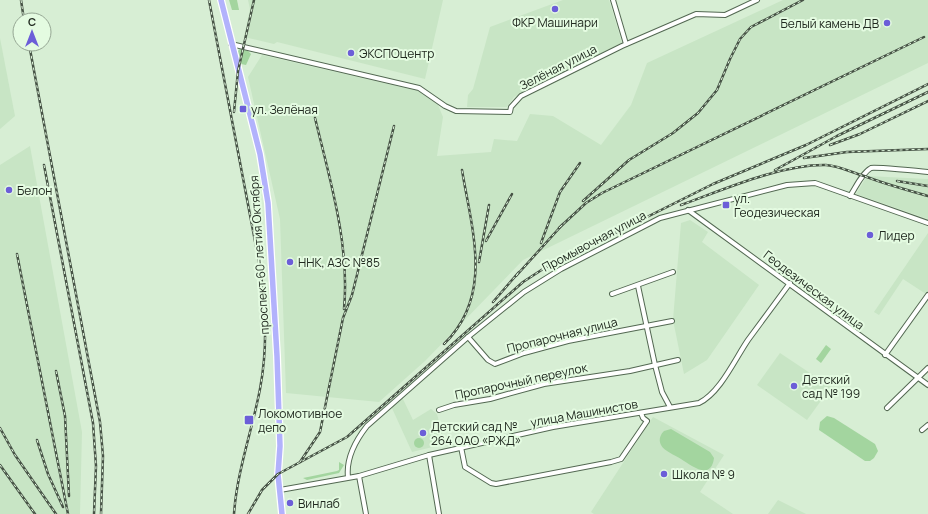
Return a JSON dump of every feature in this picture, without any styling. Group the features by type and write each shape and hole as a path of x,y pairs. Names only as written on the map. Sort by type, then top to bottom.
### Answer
{"highway":[{"name":"проспект 60-летия Октября","path":"221,0 260,154 268,203 277,356 280,490 282,514"}],"street":[{"path":"613,0 626,44"},
{"name":"Зелёная улица","path":"231,44 419,88 445,106 456,110 467,112 510,112 521,96 626,44 696,14 725,15 757,0"},
{"path":"850,196 863,176 871,168 879,167 896,170 928,172"},
{"name":"Промывочная улица","path":"348,477 347,470 350,456 360,434 367,426 502,308 547,277 653,221 688,210 787,185 802,183 824,185 850,196 928,223"},
{"name":"Геодезическая улица","path":"688,210 928,385"},
{"path":"612,294 638,286 673,272"},
{"name":"улица Машинистов","path":"280,490 359,476 429,455 553,427 699,403 711,394 732,367 747,342 790,283"},
{"path":"638,286 662,392 670,407"},
{"path":"885,355 928,295"},
{"name":"Пропарочная улица","path":"468,337 488,360 495,364 524,353 568,341 672,321"},
{"name":"Пропарочный переулок","path":"440,410 454,405 490,399 544,384 630,371 678,360"},
{"path":"887,408 928,368"},
{"path":"461,447 465,467 491,483 496,484 621,459 647,421 643,418 641,413"},
{"path":"922,430 928,425"},
{"path":"429,455 440,514"},
{"path":"359,476 366,514"}],"shaded area":[{"path":"248,0 443,0 425,79 277,42 274,44 244,37 250,9"},
{"path":"563,0 609,0 622,43 514,97 507,107 467,107 468,95 473,89 490,27"},
{"path":"783,0 928,0 928,63 523,260 425,361 379,402 286,393 280,219 248,77 262,55 418,91 438,105 443,117 437,156 491,152 494,139 517,141 530,114 553,116 601,145 631,105 647,63"},
{"path":"0,38 15,116 0,129"},
{"path":"30,146 82,432 80,514 0,514 0,165"},
{"path":"867,176 928,179 928,219 856,194"},
{"path":"690,220 708,232 702,242 759,285 707,360 684,374 673,320 681,223"},
{"path":"928,233 928,290 926,294 903,279 879,315 874,312"},
{"name":"Детский сад № 199","path":"780,353 831,387 807,420 757,385"},
{"name":"Детский сад № 264 ОАО «РЖД»","path":"402,397 413,420 431,409 437,414 445,444 412,452 391,406"},
{"name":"Школа № 9","path":"653,417 724,455 700,492 733,514 594,514 591,512"},
{"path":"778,500 806,514 768,514"}],"green space":[{"path":"229,0 237,0 239,10 232,10"},
{"path":"240,49 248,51 251,54 246,65 241,64 237,52"},
{"path":"826,345 831,349 821,363 816,359"},
{"path":"827,416 834,418 875,444 878,451 874,458 870,461 865,461 819,430 820,422"},
{"path":"671,429 710,452 714,458 709,469 700,470 695,468 662,447 660,441 661,435 664,431"},
{"path":"434,435 438,435 440,436 440,444 434,445 431,442 431,438"},
{"path":"417,438 421,438 423,439 423,447 417,448 414,445 414,441"},
{"path":"339,462 344,465 339,473 307,480 303,478 337,471 339,470"}],"railway":[{"path":"21,0 23,12"},
{"path":"209,0 259,262 265,310 263,373 257,405 238,482 234,514"},
{"path":"234,112 238,71 254,0"},
{"path":"583,201 629,160 673,133 698,113 717,90 740,39 751,27 803,0"},
{"path":"559,228 586,203 602,193 924,37"},
{"path":"31,52 100,422 103,456 101,514"},
{"path":"248,514 262,490 278,474 347,437 523,282 543,269 713,184 806,145 928,84"},
{"path":"775,170 837,136 928,92"},
{"path":"830,145 860,134 928,101"},
{"path":"315,118 332,189 341,237 344,261 344,309"},
{"path":"300,462 320,432 343,318 352,295 394,126"},
{"path":"804,158 847,152 928,149"},
{"path":"541,243 560,192 580,163"},
{"path":"44,165 93,423 96,466 94,514"},
{"path":"681,205 733,185 771,173 809,166 826,165 840,168 928,196"},
{"path":"444,344 460,325 469,305 474,283 476,262 474,239 462,170"},
{"path":"897,181 928,186"},
{"path":"486,241 512,194"},
{"path":"479,262 489,205"},
{"path":"516,276 563,224"},
{"path":"17,254 68,514"},
{"path":"493,302 519,272"},
{"path":"56,371 65,416 69,496"},
{"path":"0,428 15,455 56,514"},
{"path":"37,440 48,474 63,507"},
{"path":"0,465 35,514"}],"place":[{"name":"ФКР Машинари","path":"555,9"},
{"name":"Белый камень ДВ","path":"887,23"},
{"name":"ЭКСПОцентр","path":"351,53"},
{"name":"ул. Зелёная","path":"243,109"},
{"name":"Белон","path":"9,190"},
{"name":"ул. Геодезическая","path":"726,205"},
{"name":"Лидер","path":"870,235"},
{"name":"ННК, АЗС №85","path":"290,262"},
{"name":"Детский сад № 199","path":"794,386"},
{"name":"Локомотивное депо","path":"249,420"},
{"name":"Детский сад № 264 ОАО «РЖД»","path":"423,433"},
{"name":"Школа № 9","path":"664,474"},
{"name":"Винлаб","path":"290,503"}]}
